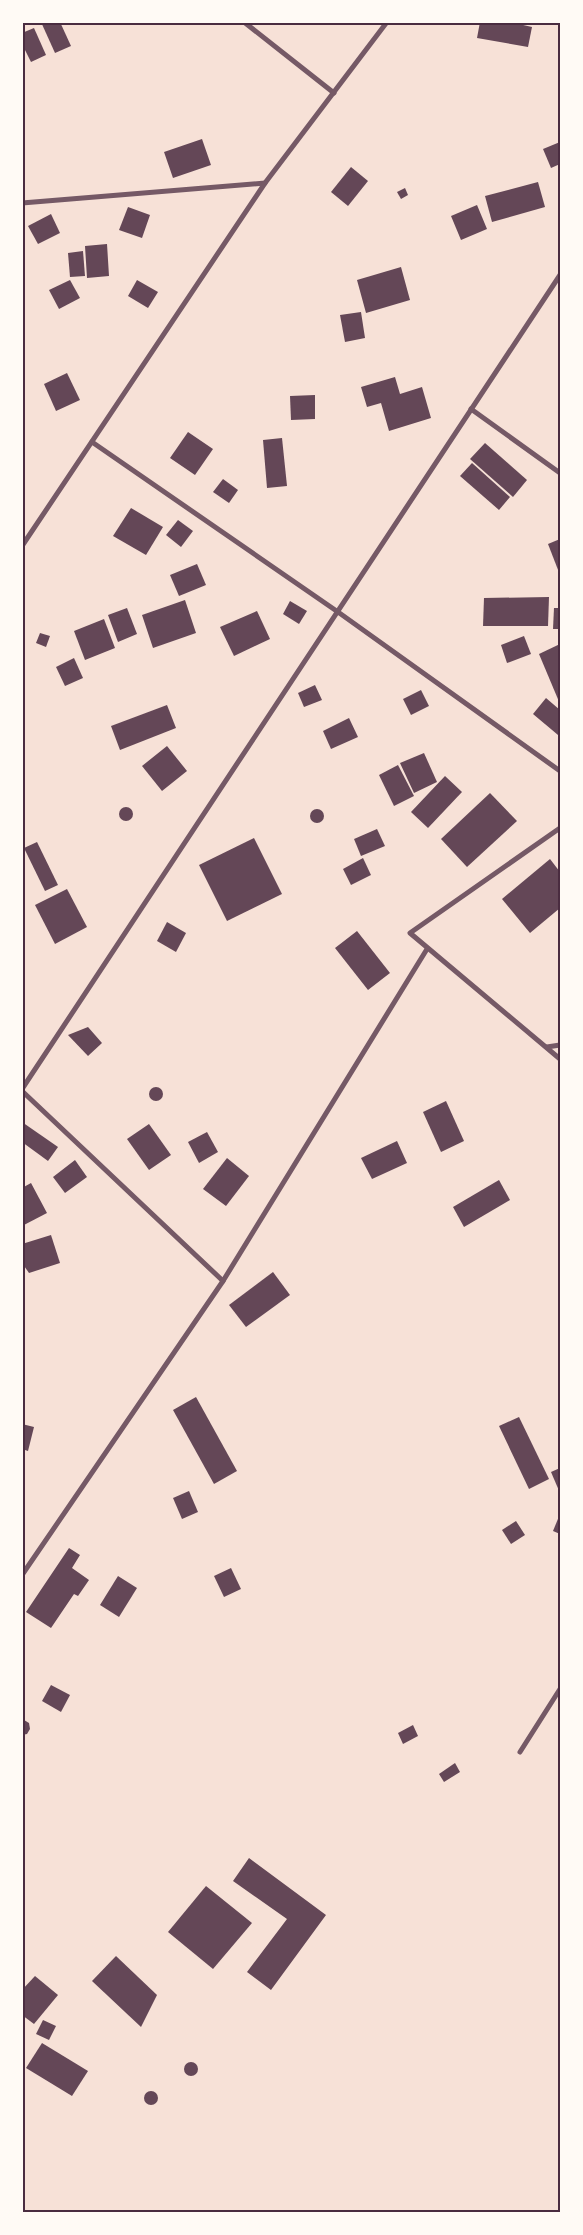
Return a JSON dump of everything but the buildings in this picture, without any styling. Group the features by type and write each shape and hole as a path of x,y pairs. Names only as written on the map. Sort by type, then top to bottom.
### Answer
{"street":[{"path":"244,22 334,92"},
{"path":"22,546 265,183 387,22"},
{"path":"22,203 265,183"},
{"path":"223,1281 22,1090 560,275"},
{"path":"471,409 560,473"},
{"path":"92,442 338,612 560,771"},
{"path":"560,828 410,934 560,1059"},
{"path":"22,1575 223,1281 427,949"},
{"path":"547,1047 560,1045"},
{"path":"520,1752 560,1689"}]}
